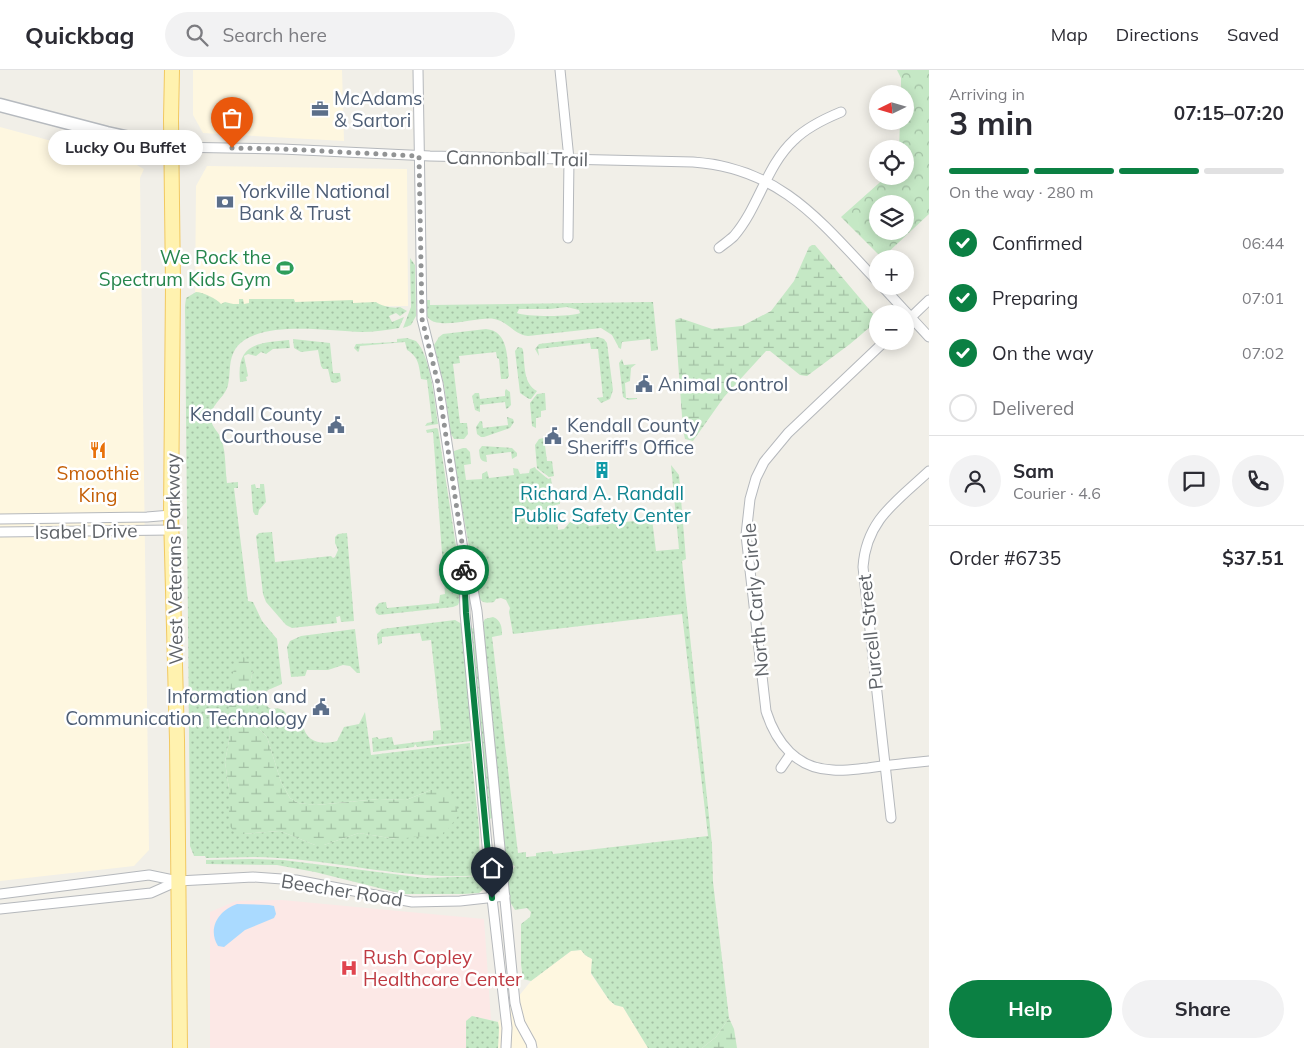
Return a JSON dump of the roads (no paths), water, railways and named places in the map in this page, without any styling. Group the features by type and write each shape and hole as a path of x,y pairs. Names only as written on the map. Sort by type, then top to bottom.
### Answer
{"main road":[{"name":"West Veterans Parkway","path":"172,70 171,515 177,740 180,1048"},
{"name":"Cannonball Trail","path":"0,105 171,147"}],"street":[{"path":"418,70 422,319 438,383 465,563 466,613 492,898 507,1028 506,1048"},
{"path":"560,70 568,159 568,238"},
{"path":"719,248 733,238 742,225 783,152 796,138 820,121 841,112"},
{"name":"Cannonball Trail","path":"171,147 282,149 419,156 701,162 734,168 766,181 790,195 810,211 869,273"},
{"path":"889,295 897,305"},
{"path":"914,314 929,300"},
{"path":"914,325 929,337"},
{"name":"North Carly Circle","path":"876,350 788,433 764,462 756,478 750,499 746,535 766,711 775,736 790,754 805,764 831,770 929,761"},
{"name":"Purcell Street","path":"891,818 863,567 864,554 870,533 877,521 929,471"},
{"name":"Isabel Drive","path":"0,519 148,518 171,515"},
{"name":"Isabel Drive","path":"0,532 172,530"},
{"path":"465,563 470,573 477,611 515,998 520,1023 532,1048"},
{"path":"781,768 790,754"},
{"name":"Beecher Road","path":"0,894 149,875 178,881 253,877 296,880 412,902 460,901 505,896"},
{"name":"Beecher Road","path":"0,909 151,893 178,881"},
{"path":"504,1000 515,998"},
{"path":"506,1048 508,1041 513,1036 523,1035 528,1039"}],"water":[{"path":"237,904 274,906 276,914 274,918 245,930 224,947 218,946 215,939 214,926 220,915"}],"place":[{"name":"McAdams & Sartori","path":"320,109"},
{"name":"Lucky Ou Buffet","path":"232,148"},
{"name":"Yorkville National Bank & Trust","path":"225,202"},
{"name":"We Rock the Spectrum Kids Gym","path":"285,268"},
{"name":"Animal Control","path":"644,384"},
{"name":"Kendall County Courthouse","path":"336,425"},
{"name":"Kendall County Sheriff's Office","path":"553,436"},
{"name":"Smoothie King","path":"98,450"},
{"name":"Richard A. Randall Public Safety Center","path":"602,470"},
{"name":"Information and Communication Technology","path":"321,707"},
{"name":"Rush Copley Healthcare Center","path":"349,968"}]}
